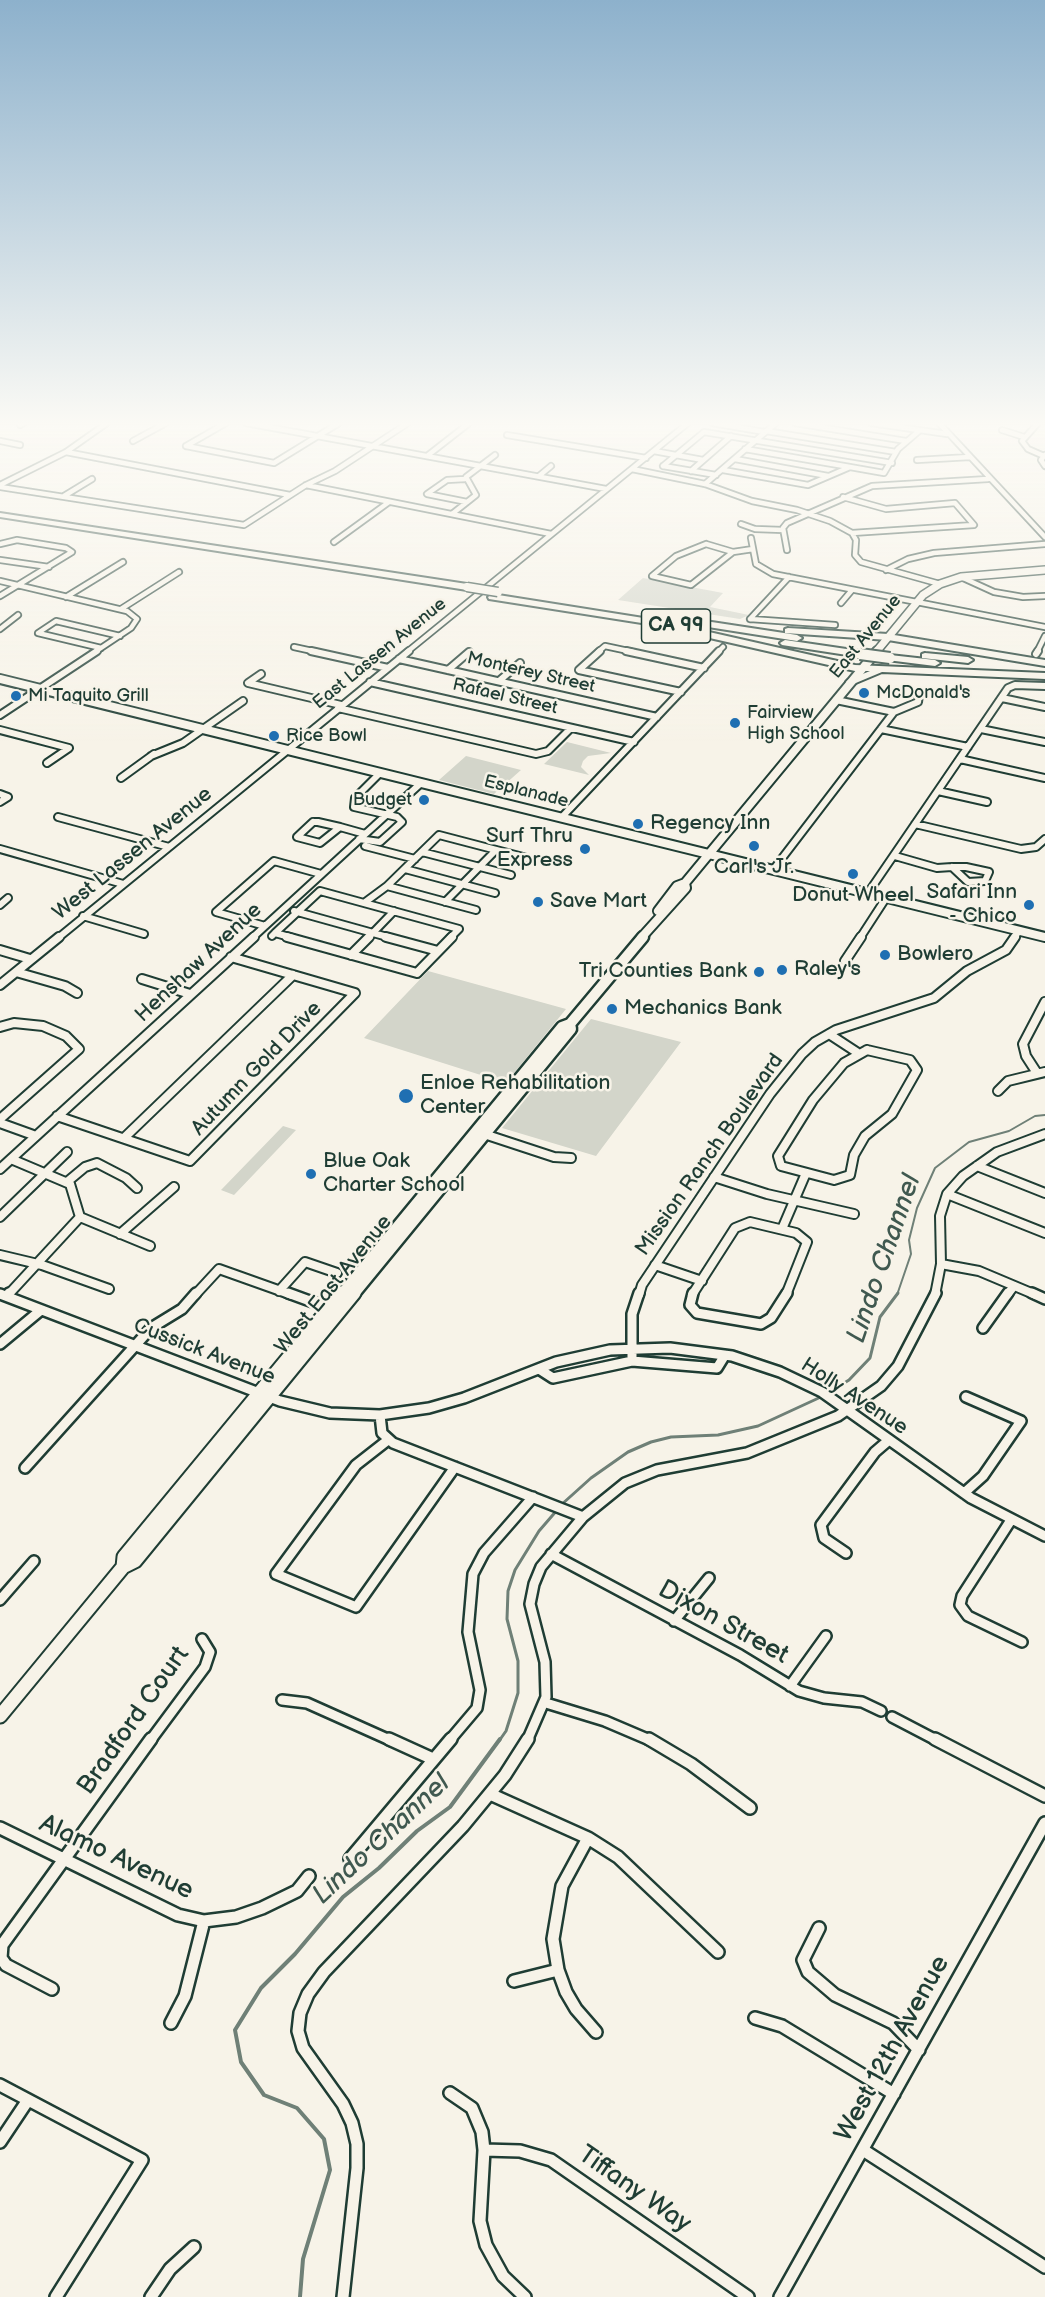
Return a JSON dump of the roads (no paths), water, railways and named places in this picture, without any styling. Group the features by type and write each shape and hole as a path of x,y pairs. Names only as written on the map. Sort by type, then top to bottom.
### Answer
{"highway":[{"name":"CA 99","path":"62,530 465,590"},
{"name":"CA 99","path":"94,530 649,622 1045,675"},
{"name":"CA 99","path":"495,595 678,620 862,651"},
{"path":"678,620 888,638 1045,665"},
{"path":"649,622 862,669 1045,675"},
{"name":"CA 99","path":"891,655 1045,665"},
{"path":"851,682 876,672 936,672"}],"main road":[{"name":"East Avenue","path":"709,854 916,603 940,584 961,577 1045,570"},
{"name":"Esplanade","path":"0,679 1045,937"},
{"name":"West East Avenue","path":"0,1716 123,1567 135,1561 329,1308 571,1029 570,1024 686,888 685,883 709,854"},
{"name":"West East Avenue","path":"264,1395 480,1133"}],"street":[{"path":"334,542 350,530"},
{"path":"532,530 551,534"},
{"name":"East Lassen Avenue","path":"286,750 556,530"},
{"path":"783,530 787,550"},
{"path":"848,530 856,540 857,558 866,565 940,584"},
{"path":"852,533 895,530"},
{"path":"751,538 756,564 763,570 916,603 1045,627"},
{"path":"0,544 9,541 48,545 72,552 0,596"},
{"path":"886,570 908,559 945,551 1045,543"},
{"path":"733,552 691,585 652,576 676,556 706,544 733,552 753,549"},
{"path":"0,560 49,567"},
{"path":"66,597 123,562"},
{"path":"122,609 179,572"},
{"path":"789,577 750,619 834,625"},
{"path":"961,577 994,592 1023,597 1045,596"},
{"path":"0,581 122,609 133,613 137,619 135,625 120,636 0,715"},
{"path":"841,603 852,590"},
{"path":"0,629 18,615"},
{"path":"101,648 38,633 56,621 120,636"},
{"path":"1036,654 1045,636"},
{"path":"681,692 579,670 605,646 704,668"},
{"path":"294,647 388,668"},
{"path":"562,818 723,647"},
{"path":"448,670 469,652"},
{"name":"Monterey Street","path":"399,659 657,717"},
{"path":"499,681 520,663"},
{"path":"261,674 248,683 536,754 548,751 571,728"},
{"name":"Rafael Street","path":"370,682 634,742"},
{"path":"868,893 1011,686 1045,686"},
{"path":"773,870 894,712 918,702 919,695"},
{"path":"1002,698 1045,707"},
{"path":"836,700 894,712"},
{"path":"121,778 151,756 175,747 243,701"},
{"path":"881,729 968,747"},
{"path":"981,729 1045,742"},
{"path":"0,730 69,748 47,763"},
{"name":"West Lassen Avenue","path":"0,984 286,750"},
{"path":"960,759 1045,778"},
{"path":"360,839 380,842 402,822 400,818 354,807 355,798 380,772"},
{"name":"Henshaw Avenue","path":"0,1169 421,783"},
{"path":"938,791 987,802"},
{"path":"0,794 8,796 0,802"},
{"path":"58,817 169,847"},
{"path":"340,827 321,843 296,837 313,822 340,827 360,839 415,859"},
{"path":"915,824 1021,849 1036,848 1045,839"},
{"path":"364,903 387,886 439,835 527,858"},
{"path":"0,849 123,884"},
{"path":"445,902 496,850"},
{"path":"422,852 512,875"},
{"path":"895,856 937,868 952,867 966,867 990,872 986,881 977,884 968,882 952,867"},
{"path":"265,926 216,912 274,861 321,874"},
{"path":"405,869 495,893"},
{"path":"387,886 476,910"},
{"path":"320,891 364,903 394,912 459,929 417,973 274,934 320,891"},
{"path":"0,905 8,898"},
{"path":"845,961 886,898"},
{"path":"284,908 438,951"},
{"path":"351,954 394,912"},
{"path":"83,916 144,934"},
{"name":"Mission Ranch Boulevard","path":"632,1361 631,1320 635,1302 655,1265 779,1082 808,1048 829,1034 933,998 967,971 1006,950 1019,930"},
{"path":"0,950 30,959"},
{"name":"Autumn Gold Drive","path":"57,1116 190,1161 355,993 231,957"},
{"path":"16,972 65,986 77,993"},
{"path":"124,1138 293,975"},
{"path":"142,980 190,994"},
{"path":"998,1091 1008,1081 1041,1072 1026,1056 1023,1044 1045,1002"},
{"path":"0,1027 14,1023 43,1026 66,1036 78,1049 0,1121 36,1136"},
{"path":"829,1034 858,1053"},
{"path":"874,1050 900,1057 913,1062 917,1070 890,1116 865,1136 854,1155 848,1177 834,1180 783,1167 778,1162 777,1156 813,1100 841,1066 858,1053 874,1050"},
{"path":"480,1133 554,1157 571,1158"},
{"path":"343,2297 357,2168 357,2144 352,2123 343,2104 303,2049 298,2031 300,2013 308,1994 324,1972 408,1886 490,1794 528,1741 546,1703 545,1662 530,1604 537,1576 579,1515 613,1491 644,1474 733,1457 847,1410 876,1390 898,1366 935,1295 941,1264 940,1216 947,1194 957,1181 1002,1149 1045,1134"},
{"path":"0,1217 68,1152"},
{"path":"11,1159 67,1182 74,1191 80,1217"},
{"path":"67,1182 85,1167 97,1163 126,1178 137,1188"},
{"path":"977,1166 1045,1193"},
{"path":"782,1229 806,1173"},
{"path":"714,1177 854,1214"},
{"path":"120,1234 174,1187"},
{"path":"947,1194 1045,1233"},
{"path":"80,1217 150,1246"},
{"path":"3,1295 80,1217"},
{"path":"754,1222 782,1229 800,1235 807,1244 795,1268 787,1296 768,1321 753,1324 696,1313 690,1305 690,1300 739,1224 754,1222"},
{"path":"0,1256 34,1264 109,1289"},
{"path":"279,1290 304,1262 337,1273"},
{"path":"941,1264 979,1271 1045,1299"},
{"path":"655,1265 702,1281"},
{"path":"24,1467 155,1325 187,1304 219,1269 329,1308"},
{"path":"983,1329 1014,1286"},
{"name":"Cussick Avenue","path":"3,1295 264,1395 330,1413 380,1415"},
{"path":"0,1344 41,1310"},
{"name":"Holly Avenue","path":"380,1415 446,1404 582,1355 632,1348 679,1348 725,1355 788,1375 822,1392 964,1493 1011,1520 1045,1536"},
{"path":"539,1369 553,1378 632,1361 693,1364 717,1368 725,1355"},
{"path":"964,1493 983,1476 1021,1421 966,1397"},
{"path":"380,1415 381,1431 388,1440 579,1515"},
{"path":"388,1440 356,1466 276,1574 356,1607 455,1467"},
{"path":"846,1553 824,1538 821,1525 872,1456 889,1440"},
{"path":"350,1860 433,1759 472,1717 479,1703 480,1690 468,1632 472,1581 476,1566 490,1545 533,1497"},
{"path":"1011,1520 962,1596 960,1605 968,1616 1022,1642"},
{"name":"Dixon Street","path":"551,1554 734,1652 790,1686 815,1696 862,1702 881,1711"},
{"path":"0,1600 34,1560"},
{"path":"674,1621 709,1578"},
{"path":"790,1686 826,1636"},
{"name":"Bradford Court","path":"63,1859 205,1667 210,1652 202,1639"},
{"path":"282,1700 308,1703 433,1759"},
{"path":"546,1703 605,1721 647,1738 691,1764 750,1808"},
{"path":"892,1717 1045,1796"},
{"path":"490,1794 588,1838 636,1872 717,1953"},
{"name":"West 12th Avenue","path":"780,2297 1045,1823"},
{"name":"Alamo Avenue","path":"0,1828 178,1915 204,1921 236,1917 262,1908 297,1891 309,1876"},
{"path":"588,1838 569,1870 559,1896 553,1939 558,1970 571,2001 596,2032"},
{"path":"52,1989 9,1968 3,1962 0,1954 5,1940 63,1859"},
{"path":"171,2023 185,1996 204,1921"},
{"path":"819,1928 803,1960 808,1972 835,1995 893,2023 919,2050"},
{"path":"514,1981 558,1970"},
{"path":"755,2018 782,2025 894,2094"},
{"path":"0,2085 142,2160 56,2297"},
{"path":"450,2093 466,2103 476,2115 484,2150 480,2209 482,2233 496,2267 525,2297"},
{"path":"0,2142 28,2100"},
{"name":"Tiffany Way","path":"484,2150 520,2151 551,2160 748,2297"},
{"path":"863,2150 1045,2267"},
{"path":"152,2297 170,2269 194,2247"}],"waterway":[{"name":"Lindo Channel","path":"897,1294 911,1254 909,1240 917,1208 935,1168 969,1142 1009,1131 1035,1116 1045,1115"},
{"name":"Lindo Channel","path":"828,1393 849,1380 870,1358 880,1317 897,1294"},
{"name":"Lindo Channel","path":"561,1505 591,1478 628,1452 651,1442 671,1437 718,1435 758,1426 823,1396"},
{"name":"Lindo Channel","path":"499,1741 506,1731 518,1693 518,1661 507,1619 508,1591 515,1570 539,1531 558,1509"},
{"name":"Lindo Channel","path":"300,2297 303,2259 330,2170 324,2139 297,2108 264,2095 241,2062 235,2030 261,1988 295,1954 343,1897 379,1868 417,1831 450,1807 500,1739"}],"place":[{"name":"McDonald's","path":"864,693"},
{"name":"Mi Taquito Grill","path":"16,696"},
{"name":"Fairview High School","path":"735,723"},
{"name":"Rice Bowl","path":"274,736"},
{"name":"Budget","path":"424,800"},
{"name":"Regency Inn","path":"638,824"},
{"name":"Carl's Jr.","path":"754,846"},
{"name":"Surf Thru Express","path":"585,849"},
{"name":"Donut Wheel","path":"853,874"},
{"name":"Save Mart","path":"538,902"},
{"name":"Safari Inn - Chico","path":"1029,905"},
{"name":"Bowlero","path":"885,955"},
{"name":"Raley's","path":"782,970"},
{"name":"Tri Counties Bank","path":"759,972"},
{"name":"Mechanics Bank","path":"612,1009"},
{"name":"Enloe Rehabilitation Center","path":"406,1096"},
{"name":"Blue Oak Charter School","path":"311,1174"}]}
